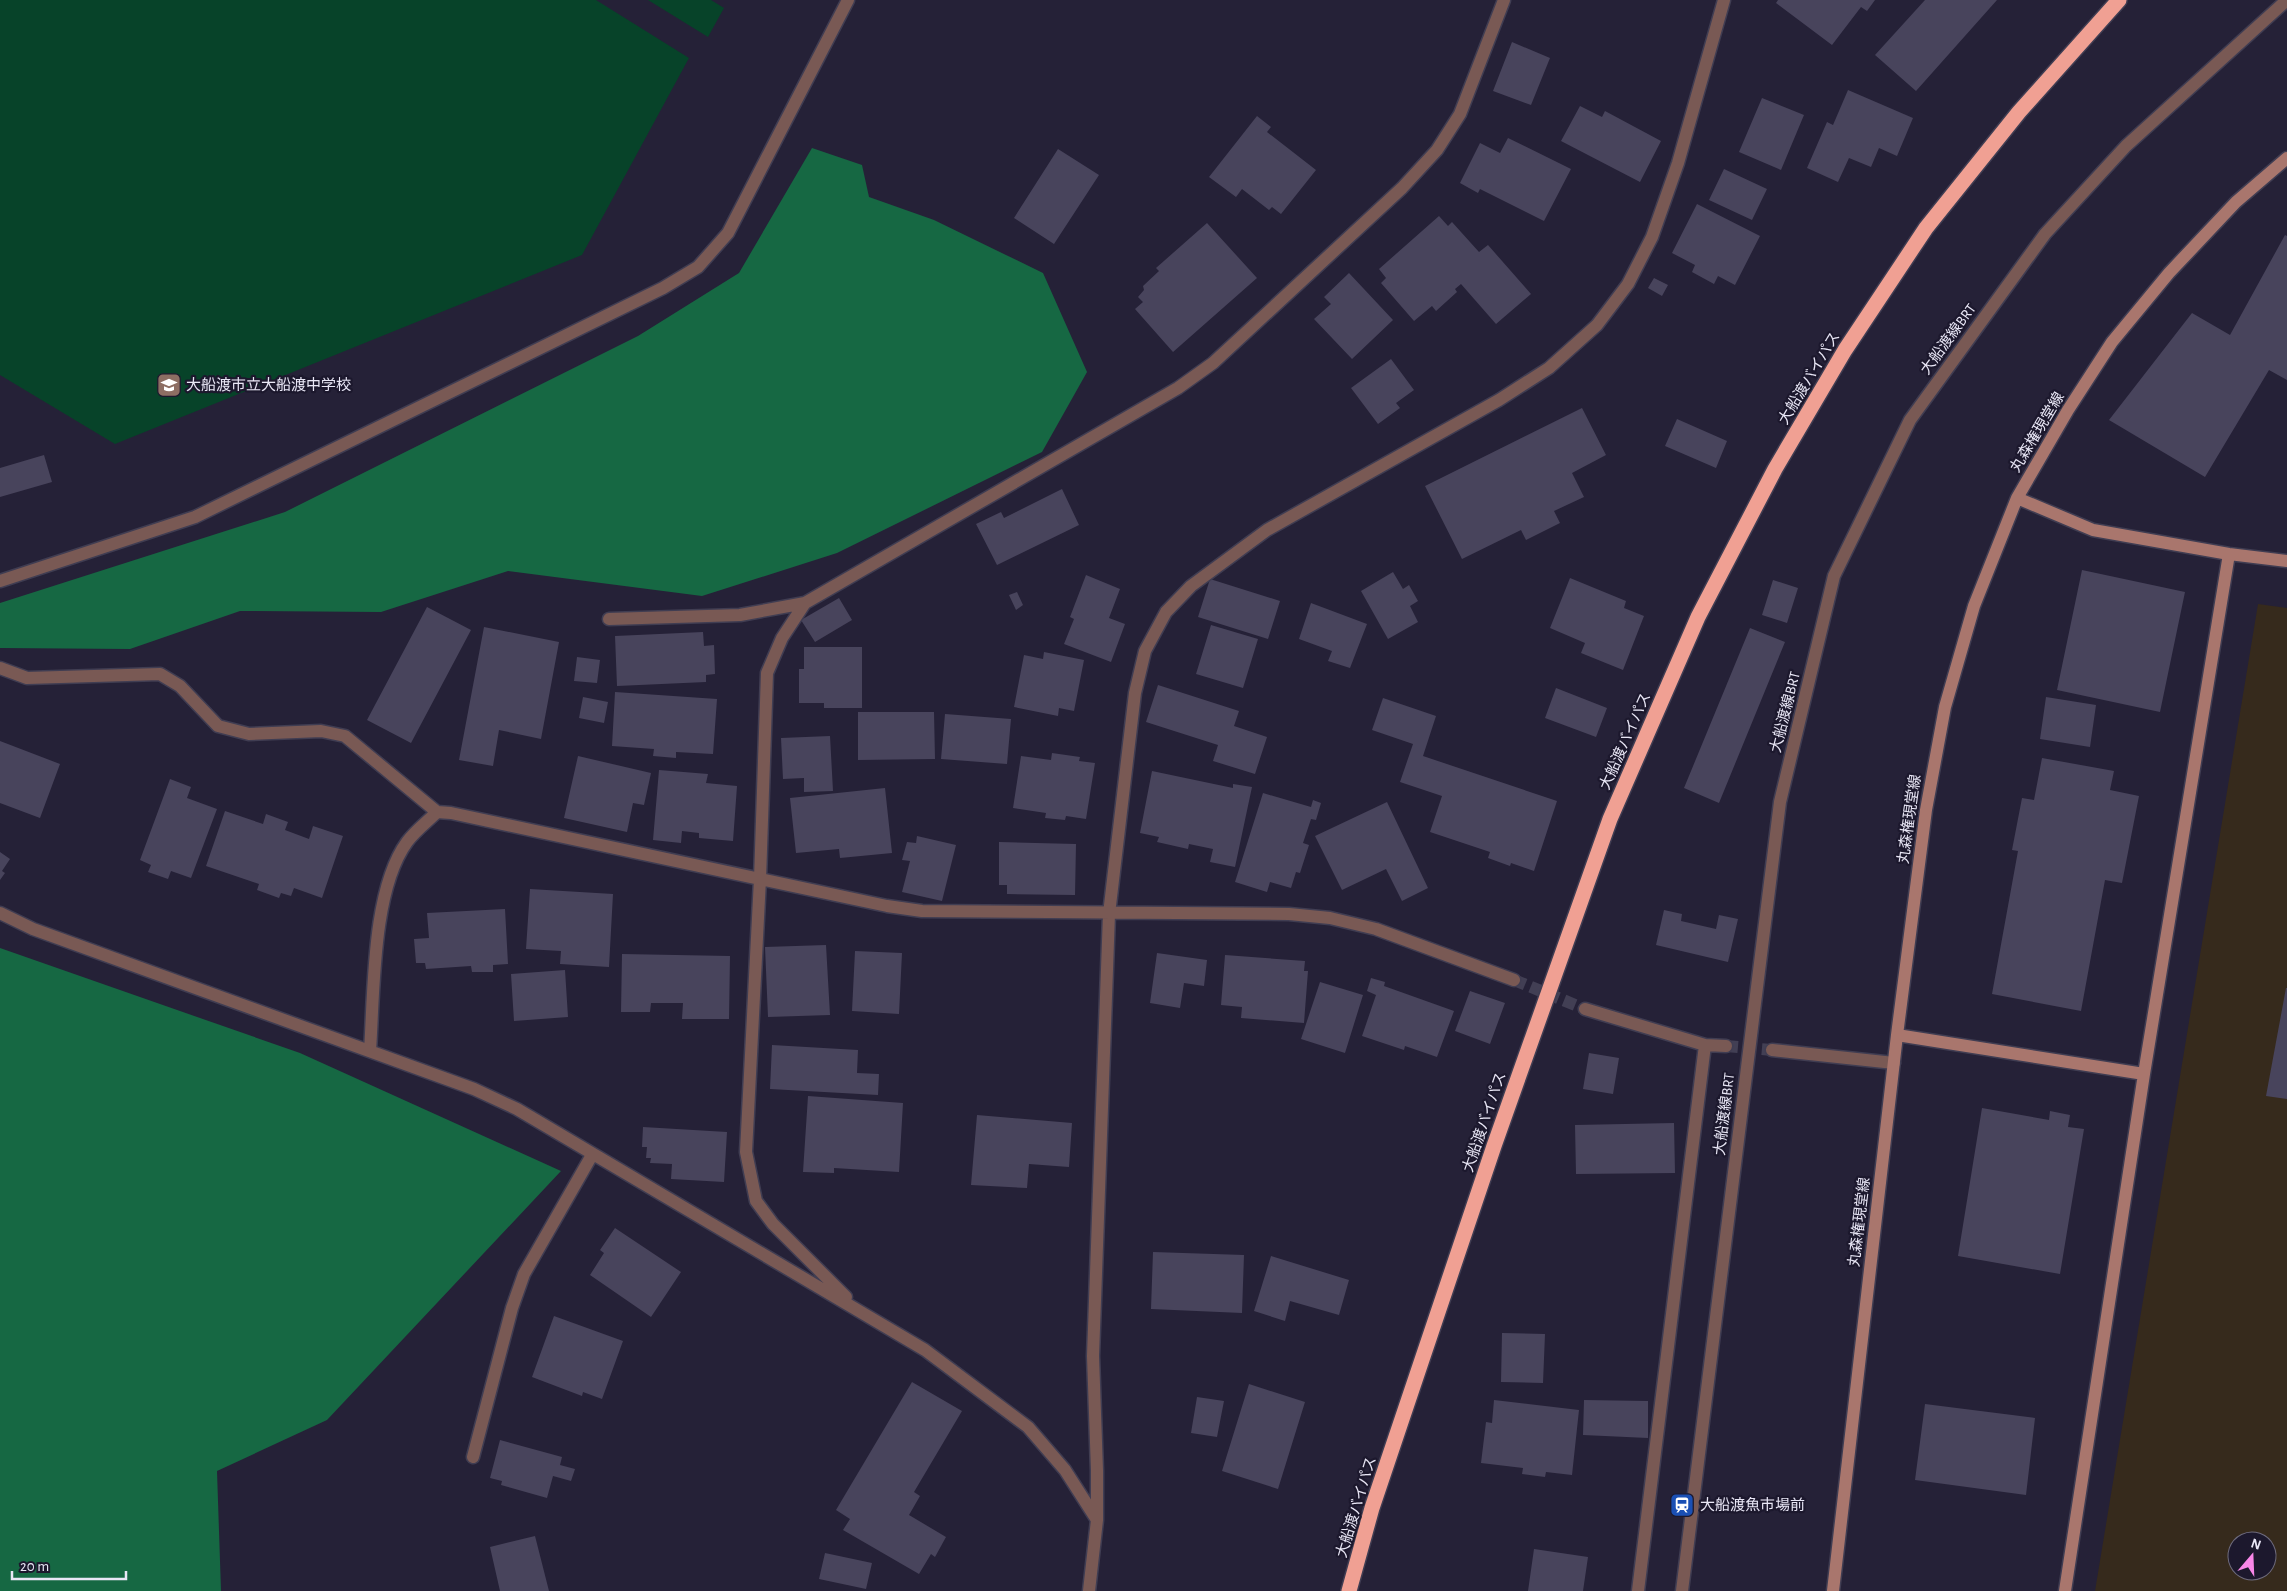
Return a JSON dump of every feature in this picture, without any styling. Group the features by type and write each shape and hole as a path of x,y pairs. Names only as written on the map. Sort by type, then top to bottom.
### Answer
{"highway":[{"name":"大船渡バイパス","path":"1349,1591 1372,1508 1494,1146 1606,828 1698,617 1775,469 1845,350 1926,228 2019,112 2119,0"}],"street":[{"path":"0,582 196,517 654,292 698,267 728,234 848,0"},
{"path":"609,618 740,615 805,603 1178,388 1213,363 1402,188 1437,150 1460,114 1504,0"},
{"path":"1089,1591 1097,1520 1092,1356 1109,914 1135,693 1145,651 1166,612 1191,586 1267,530 1499,400 1549,368 1597,325 1628,284 1652,237 1678,163 1724,0"},
{"name":"大船渡線BRT","path":"1682,1591 1780,802 1834,576 1910,420 2046,234 2126,146 2287,0"},
{"name":"丸森権現堂線","path":"1833,1591 1897,1034 1926,810 1945,707 1974,606 2017,498 2068,410 2112,342 2169,274 2236,202 2287,158"},
{"path":"2017,498 2093,530 2229,554 2287,561"},
{"path":"2065,1591 2144,1074 2229,554"},
{"path":"805,603 782,638 767,673 760,878 746,1152 756,1201 773,1224 859,1310"},
{"path":"0,668 27,678 160,674 180,686 218,726 249,734 321,731 345,736 437,812 451,813 887,906 922,911 1290,914 1330,918 1376,929 1514,980"},
{"path":"370,1051 380,918 388,880 407,842 437,812"},
{"path":"0,913 33,929 474,1089 517,1109 925,1350 1028,1427 1065,1470 1097,1520"},
{"path":"1585,1009 1705,1045 1726,1046"},
{"path":"1897,1034 2144,1074"},
{"path":"1638,1591 1705,1045"},
{"path":"1772,1050 1894,1063"},
{"path":"474,1457 512,1308 524,1274 592,1155"}],"shaded area":[{"path":"2258,604 2287,608 2287,1591 2095,1591"}],"green space":[{"name":"大船渡市立大船渡中学校","path":"0,0 596,0 689,58 582,255 115,444 0,375"},
{"path":"648,0 711,0 724,8 708,37"},
{"path":"812,148 862,165 869,197 934,220 1043,273 1087,372 1042,452 837,553 702,596 508,571 381,612 240,611 130,649 0,648 0,603 285,512 638,336 739,273"},
{"path":"0,948 300,1053 561,1171 327,1420 217,1471 221,1591 0,1591"}],"building":[{"path":"1778,0 1875,0 1867,11 1861,7 1832,45 1776,3"},
{"path":"1925,0 1997,0 1916,91 1875,55"},
{"path":"1512,42 1550,58 1531,105 1493,91"},
{"path":"1848,90 1913,118 1897,156 1879,148 1871,167 1849,158 1838,182 1807,168 1827,122 1833,125"},
{"path":"1762,98 1804,115 1781,170 1739,152"},
{"path":"1580,106 1602,117 1605,111 1661,141 1640,182 1561,141"},
{"path":"1257,116 1271,127 1267,132 1316,170 1281,214 1272,207 1269,210 1242,189 1236,197 1209,177"},
{"path":"1508,138 1571,169 1544,221 1480,189 1478,193 1460,183 1480,143 1500,153"},
{"path":"1058,149 1099,175 1054,244 1014,218"},
{"path":"1724,169 1767,189 1752,220 1709,200"},
{"path":"1697,204 1760,236 1735,285 1718,276 1714,284 1692,272 1695,265 1672,253"},
{"path":"1439,216 1448,226 1452,222 1479,252 1488,245 1531,294 1496,324 1461,284 1455,289 1457,292 1436,311 1432,306 1414,321 1381,283 1386,278 1379,269"},
{"path":"1207,223 1257,278 1173,352 1135,309 1143,302 1138,297 1144,290 1143,286 1159,271 1156,268"},
{"path":"2285,235 2287,236 2287,380 2269,370 2205,477 2109,420 2192,313 2230,335"},
{"path":"1349,273 1393,320 1352,359 1314,319 1331,304 1324,297"},
{"path":"1654,278 1668,285 1662,296 1648,288"},
{"path":"1391,359 1414,390 1396,403 1400,408 1378,424 1351,388"},
{"path":"1582,408 1606,455 1572,473 1584,497 1554,511 1560,523 1526,540 1521,530 1462,559 1425,486"},
{"path":"1677,419 1727,441 1716,468 1665,446"},
{"path":"44,455 52,482 0,497 0,468"},
{"path":"1062,489 1079,525 997,565 976,524 1001,512 1004,518"},
{"path":"2082,570 2185,592 2160,712 2057,690"},
{"path":"1393,572 1403,589 1409,585 1418,601 1410,606 1418,622 1388,639 1361,591"},
{"path":"1086,575 1120,589 1109,618 1125,624 1111,662 1064,644 1074,619 1070,617"},
{"path":"1570,578 1626,601 1624,608 1644,616 1623,670 1581,653 1585,643 1550,628"},
{"path":"1210,579 1280,601 1268,639 1198,617"},
{"path":"1773,580 1798,588 1787,623 1762,615"},
{"path":"1017,592 1023,605 1016,610 1009,595"},
{"path":"839,598 852,620 815,642 801,620"},
{"path":"1311,603 1367,624 1350,668 1328,661 1332,651 1299,639"},
{"path":"427,607 471,630 411,743 367,720"},
{"path":"1211,625 1258,639 1243,688 1196,674"},
{"path":"484,627 559,642 541,739 499,730 493,766 459,760"},
{"path":"1750,628 1785,642 1719,803 1684,788"},
{"path":"703,632 704,646 714,645 715,674 706,675 706,682 617,686 615,636"},
{"path":"804,647 862,647 862,708 824,708 824,703 799,703 799,669 804,669"},
{"path":"1044,652 1084,660 1074,711 1059,708 1058,716 1014,707 1024,655 1043,659"},
{"path":"577,657 600,660 597,683 574,681"},
{"path":"1158,685 1239,711 1234,726 1267,737 1255,774 1213,761 1218,745 1146,722"},
{"path":"1556,688 1607,708 1596,737 1545,718"},
{"path":"615,692 717,699 713,754 676,752 676,758 653,756 654,749 612,746"},
{"path":"583,697 608,702 604,723 579,718"},
{"path":"2046,697 2096,705 2090,747 2040,739"},
{"path":"1383,698 1436,716 1423,756 1557,801 1534,871 1511,863 1510,866 1488,858 1490,852 1430,832 1442,796 1400,782 1413,744 1372,730"},
{"path":"858,712 934,712 935,759 858,760"},
{"path":"945,714 1011,719 1007,764 941,759"},
{"path":"830,736 833,791 804,792 804,778 783,779 781,738"},
{"path":"0,741 60,764 40,818 0,803"},
{"path":"1052,753 1080,757 1079,761 1095,763 1086,819 1066,816 1065,820 1045,818 1046,813 1013,808 1021,756 1051,760"},
{"path":"578,756 651,773 644,805 633,803 627,832 564,818"},
{"path":"2042,758 2114,771 2110,790 2139,796 2122,883 2105,880 2081,1011 1992,994 2018,851 2012,850 2022,798 2034,800"},
{"path":"659,770 708,774 706,783 737,786 733,841 699,838 699,833 682,831 681,843 653,840"},
{"path":"1152,771 1233,788 1233,784 1252,787 1235,867 1210,862 1213,849 1189,844 1188,849 1157,842 1159,837 1140,833"},
{"path":"170,779 191,787 187,798 217,809 191,878 171,871 168,879 148,872 151,865 140,860"},
{"path":"885,788 892,853 840,858 839,849 796,853 790,798"},
{"path":"1263,793 1311,807 1313,800 1321,803 1316,820 1311,819 1303,843 1309,845 1300,873 1296,872 1291,888 1270,882 1267,892 1235,882"},
{"path":"1387,802 1428,888 1402,901 1386,869 1342,890 1315,836"},
{"path":"225,811 263,824 266,814 288,822 285,830 309,839 313,826 343,836 322,898 294,888 291,896 281,893 279,898 257,890 259,884 206,866"},
{"path":"917,836 956,845 942,901 902,892 910,861 902,860 907,842 916,843"},
{"path":"999,842 1076,844 1075,895 1007,894 1007,885 999,885"},
{"path":"0,852 10,859 2,871 5,873 0,880"},
{"path":"530,889 613,894 609,967 560,964 561,951 526,949"},
{"path":"505,909 508,964 493,965 493,972 472,972 471,966 426,969 425,963 416,963 414,939 429,938 427,913"},
{"path":"1664,910 1682,914 1681,921 1716,929 1719,915 1738,919 1728,962 1656,945"},
{"path":"826,945 830,1015 768,1017 765,947"},
{"path":"855,951 902,953 899,1014 852,1011"},
{"path":"1157,953 1207,960 1204,986 1184,983 1180,1008 1150,1003"},
{"path":"622,954 730,956 729,1019 682,1019 683,1003 651,1003 650,1012 621,1012"},
{"path":"1225,955 1305,961 1304,971 1308,971 1304,1023 1241,1018 1242,1007 1221,1005"},
{"path":"565,970 568,1017 514,1021 511,974"},
{"path":"1371,978 1385,982 1384,986 1454,1011 1437,1057 1405,1046 1404,1050 1362,1036 1376,995 1367,991"},
{"path":"1320,982 1363,995 1345,1053 1301,1039"},
{"path":"2287,988 2287,1099 2266,1096"},
{"path":"1470,991 1505,1003 1490,1044 1455,1031"},
{"path":"772,1045 858,1050 857,1073 879,1074 878,1095 770,1089"},
{"path":"1589,1053 1619,1058 1613,1094 1583,1089"},
{"path":"808,1096 903,1103 899,1172 834,1168 834,1173 803,1172"},
{"path":"1982,1108 2049,1120 2050,1111 2070,1115 2068,1127 2084,1129 2060,1274 1958,1256"},
{"path":"977,1115 1072,1123 1069,1167 1029,1164 1027,1188 971,1185"},
{"path":"1674,1123 1675,1173 1576,1174 1575,1125"},
{"path":"643,1127 727,1132 724,1182 671,1179 672,1164 650,1163 651,1158 646,1158 647,1147 642,1147"},
{"path":"615,1228 681,1272 651,1317 590,1275 604,1253 600,1250"},
{"path":"1153,1252 1244,1255 1242,1313 1151,1309"},
{"path":"1271,1256 1349,1280 1339,1315 1290,1301 1285,1321 1254,1311"},
{"path":"554,1316 623,1341 602,1399 583,1392 582,1396 532,1377"},
{"path":"1502,1333 1545,1334 1543,1383 1501,1382"},
{"path":"912,1382 962,1411 914,1492 920,1496 909,1515 946,1537 935,1557 931,1554 919,1574 843,1530 850,1519 836,1510"},
{"path":"1249,1384 1305,1402 1278,1489 1222,1471"},
{"path":"1197,1397 1224,1401 1217,1437 1191,1433"},
{"path":"1494,1400 1579,1410 1572,1475 1546,1472 1545,1477 1522,1474 1523,1468 1481,1463 1486,1422 1492,1423"},
{"path":"1584,1400 1648,1401 1648,1438 1583,1435"},
{"path":"1925,1404 2035,1418 2026,1495 1915,1480"},
{"path":"500,1440 562,1457 560,1465 575,1469 571,1481 553,1476 547,1498 501,1485 502,1481 490,1478"},
{"path":"535,1536 549,1591 500,1591 490,1547"},
{"path":"1534,1549 1588,1557 1583,1591 1528,1591"},
{"path":"825,1553 872,1563 866,1589 819,1579"}],"tunnel":[{"path":"1514,980 1585,1009"},
{"path":"1726,1046 1772,1050"}],"place":[{"name":"大船渡市立大船渡中学校","path":"169,385"},
{"name":"大船渡魚市場前","path":"1682,1505"}]}
